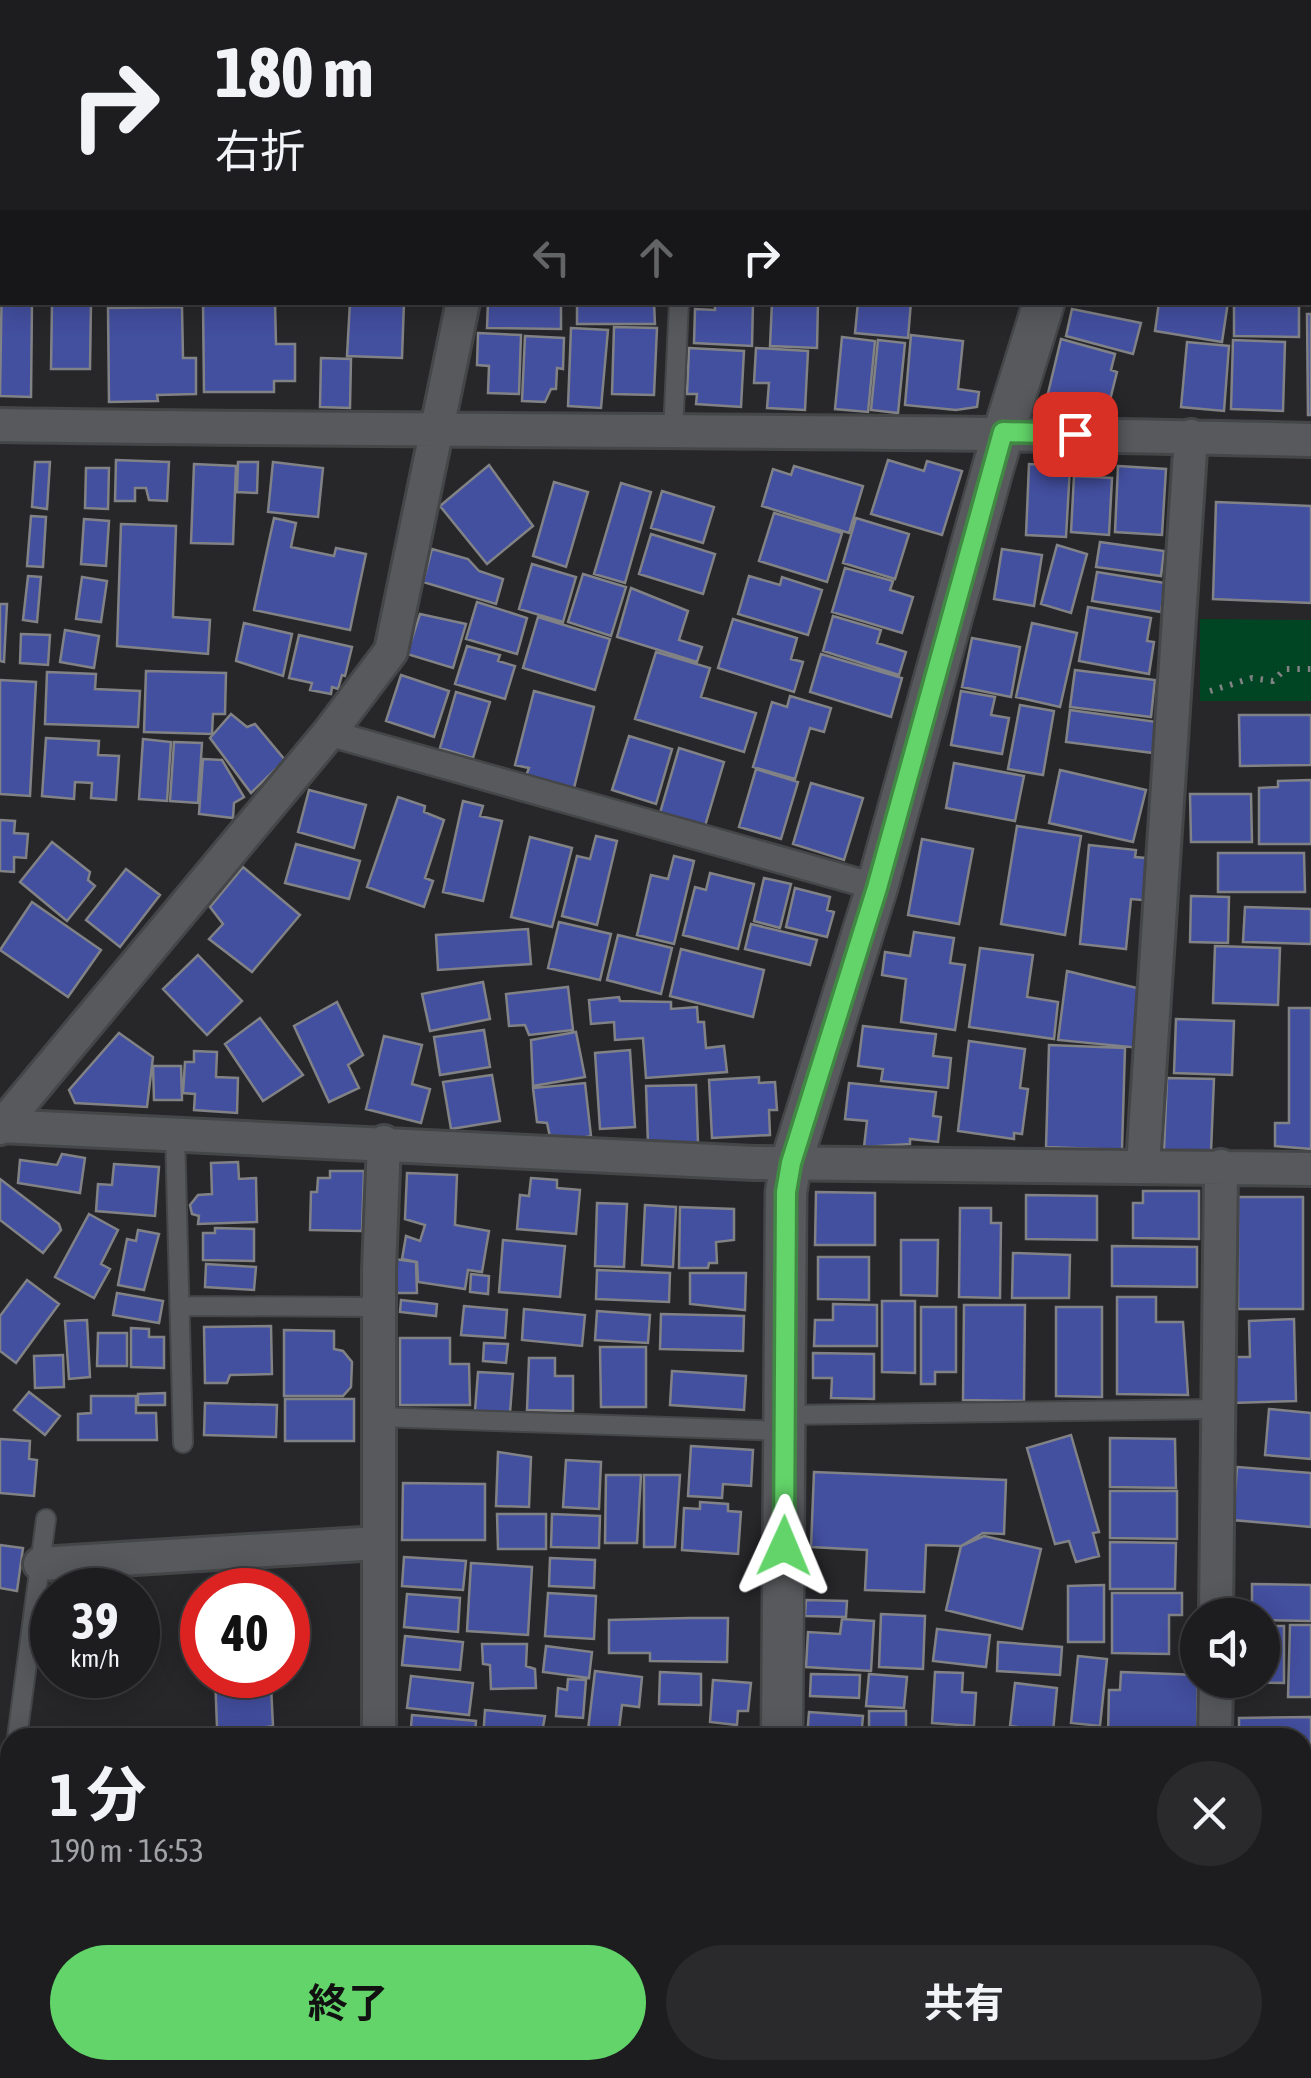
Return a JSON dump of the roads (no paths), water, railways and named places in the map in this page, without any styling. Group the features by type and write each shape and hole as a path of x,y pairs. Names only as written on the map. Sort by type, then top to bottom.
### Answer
{"street":[{"path":"1,1127 328,732 390,651 462,305"},
{"path":"782,1728 786,1192 791,1163 877,888 1003,432 1043,305"},
{"path":"0,425 438,432 1003,432 1311,440"},
{"path":"1144,1164 1190,436"},
{"path":"328,732 877,888"},
{"path":"1,1127 791,1163 1144,1164 1311,1169"},
{"path":"379,1728 378,1308 384,1142"},
{"path":"1216,1598 1220,1166"},
{"path":"40,1564 378,1543"},
{"path":"1216,1698 1216,1728"}],"lane":[{"path":"674,432 679,305"},
{"path":"175,1132 183,1443"},
{"path":"180,1306 378,1308"},
{"path":"378,1416 787,1423 1218,1409"},
{"path":"18,1728 46,1519"}]}
